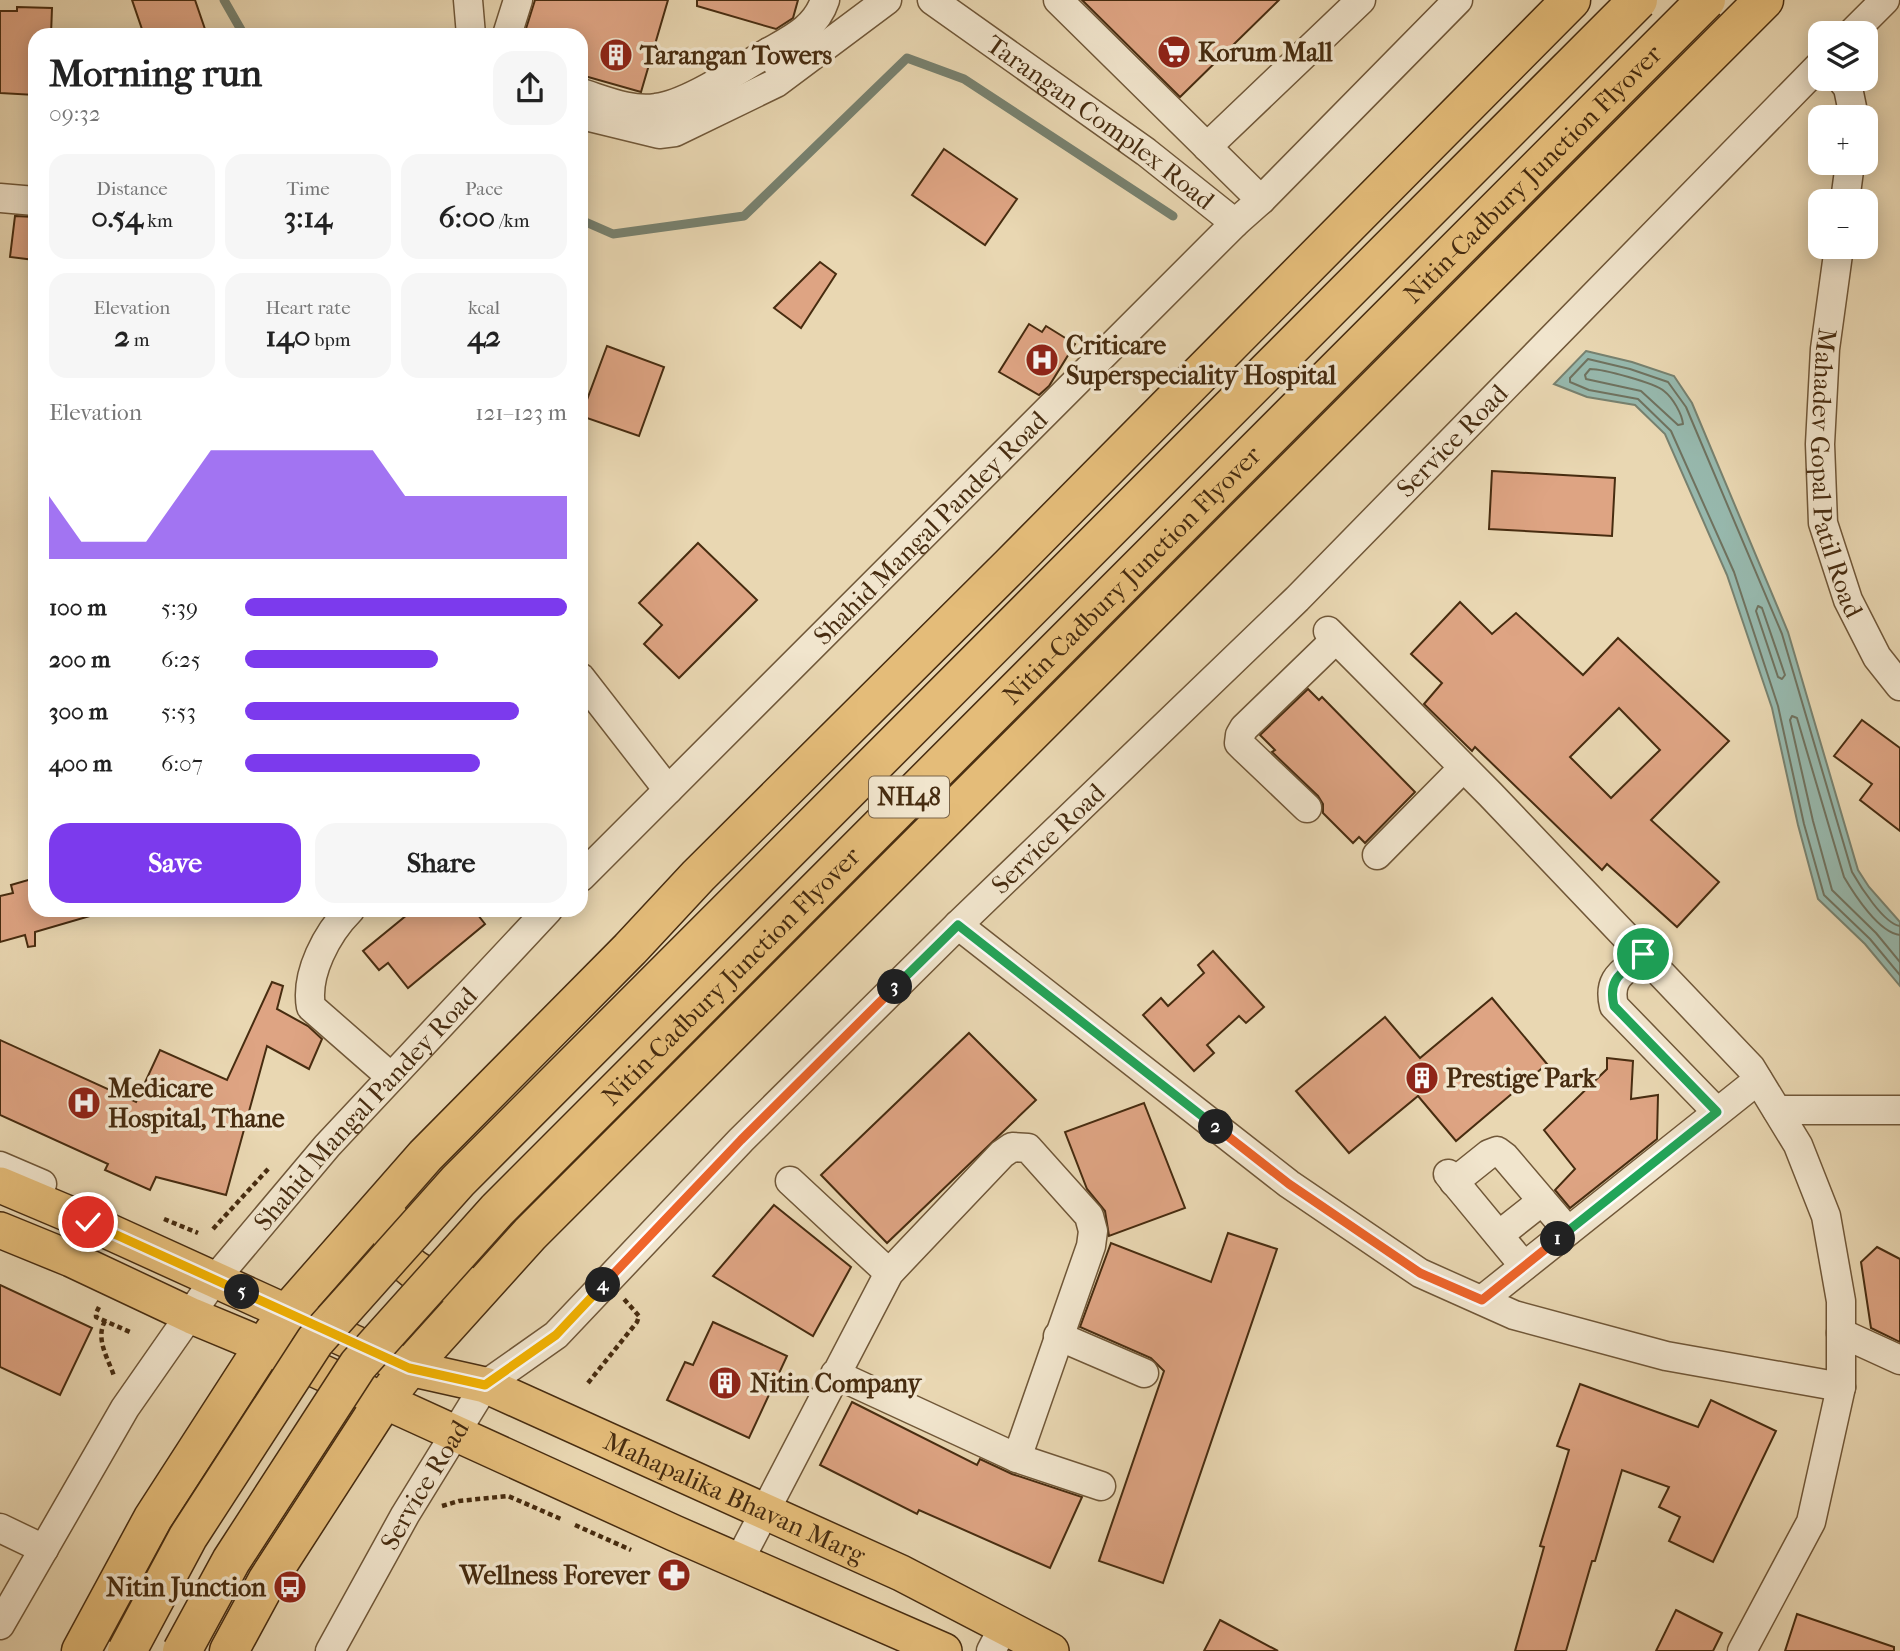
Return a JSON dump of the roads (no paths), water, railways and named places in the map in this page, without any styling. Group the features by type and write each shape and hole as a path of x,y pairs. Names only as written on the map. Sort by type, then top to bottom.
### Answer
{"highway":[{"path":"81,1651 153,1518 264,1346 288,1312 425,1156 630,949 698,876 1021,555 1571,0"},
{"name":"Nitin-Cadbury Junction Flyover","path":"127,1651 188,1537 315,1341 458,1181 1637,0"},
{"name":"Nitin-Cadbury Junction Flyover","path":"182,1651 231,1561 358,1365 497,1210 1706,0"},
{"path":"229,1651 267,1581 384,1400 409,1368 530,1234 1764,0"},
{"path":"389,1197 391,1239 405,1265 419,1273 452,1284 481,1288"}],"main road":[{"name":"Mahapalika Bhavan Marg","path":"0,1185 88,1222 409,1368 485,1385 901,1573 997,1639 1051,1651"},
{"path":"0,1230 71,1259 192,1316 944,1651"}],"street":[{"path":"468,0 470,28"},
{"path":"509,28 518,0"},
{"path":"588,95 622,105 655,109 687,97 810,26 825,0"},
{"path":"588,117 667,134 718,113 776,83 887,0"},
{"name":"Tarangan Complex Road","path":"932,0 1146,152 1235,223"},
{"path":"1058,0 1261,200"},
{"path":"1208,147 1361,0"},
{"path":"1864,21 1885,0"},
{"name":"Shahid Mangal Pandey Road","path":"588,870 1261,200 1441,6"},
{"path":"769,52 786,76"},
{"name":"Service Road","path":"330,1651 405,1515 485,1385 556,1335 741,1140 958,925 1297,599 1808,77"},
{"path":"0,198 28,200"},
{"name":"Mahadev Gopal Patil Road","path":"1837,259 1825,349 1820,444 1823,523 1849,600 1877,657 1900,686"},
{"path":"1307,808 1244,748 1240,743 1240,735 1332,636 1464,768 1751,1068 1798,1145 1826,1216 1841,1301 1841,1387 1811,1522 1742,1651"},
{"path":"588,687 668,790"},
{"path":"1377,855 1464,768"},
{"path":"345,917 332,933 316,964 308,992 311,1007 391,1077"},
{"name":"Shahid Mangal Pandey Road","path":"192,1316 215,1279 327,1146 541,917"},
{"path":"958,925 1289,1184 1420,1273 1514,1314 1666,1356 1841,1387"},
{"path":"1643,954 1613,982 1610,991 1614,1006 1717,1112"},
{"path":"1482,1300 1758,1080"},
{"path":"1777,1110 1900,1110"},
{"path":"739,1561 889,1273 1002,1154 1012,1147 1028,1148 1090,1216 1093,1231 1091,1246 1017,1458"},
{"path":"1524,1266 1451,1178 1497,1151 1568,1231"},
{"path":"0,1166 59,1191 89,1209 88,1222"},
{"path":"790,1181 889,1273"},
{"path":"1499,1235 1542,1200"},
{"path":"0,1625 125,1408 192,1316"},
{"path":"1841,1333 1900,1360"},
{"path":"1058,1336 1144,1373"},
{"path":"835,1374 1017,1458 1101,1486"},
{"path":"0,1528 44,1549"}],"water":[{"path":"1586,351 1674,376 1692,403 1788,632 1858,870 1869,887 1900,922 1900,986 1865,944 1818,899 1798,825 1772,708 1727,575 1665,434 1635,405 1587,397 1554,384"}],"waterway":[{"path":"224,0 240,28"},
{"path":"588,223 613,234 744,216 907,58 964,79 1173,216"}],"place":[{"name":"Korum Mall","path":"1174,52"},
{"name":"Tarangan Towers","path":"616,55"},
{"name":"Criticare Superspeciality Hospital","path":"1042,360"},
{"name":"Prestige Park","path":"1422,1078"},
{"name":"Medicare Hospital, Thane","path":"84,1103"},
{"name":"Nitin Company","path":"725,1383"},
{"name":"Wellness Forever","path":"674,1575"},
{"name":"Nitin Junction","path":"290,1587"}]}
